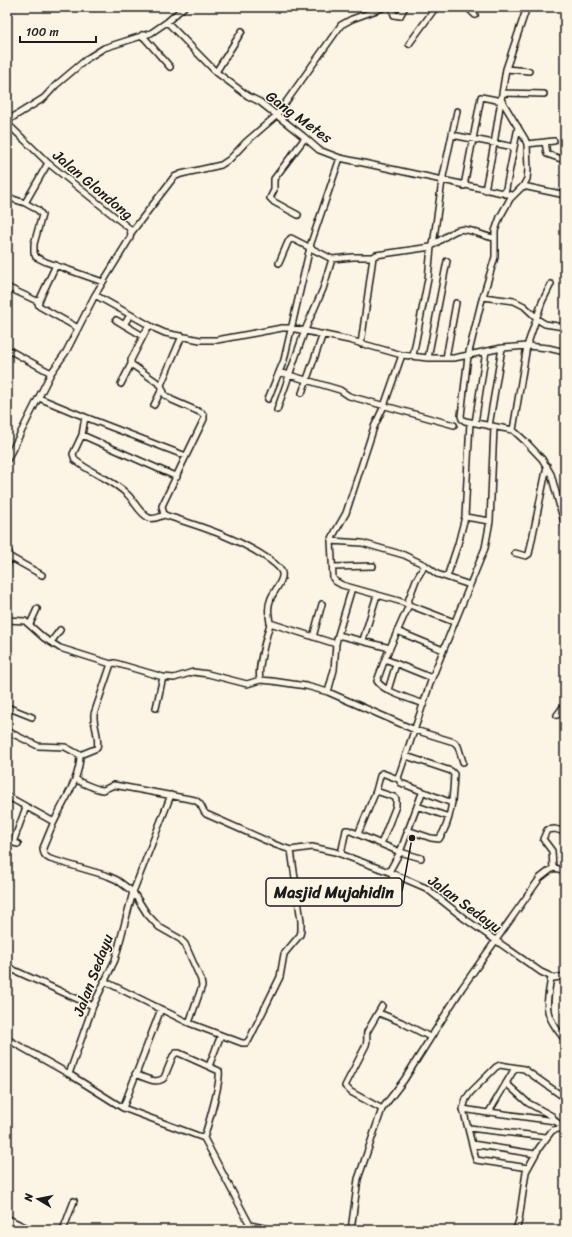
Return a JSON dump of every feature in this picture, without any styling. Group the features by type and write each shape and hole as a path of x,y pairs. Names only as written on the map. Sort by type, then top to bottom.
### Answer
{"main road":[{"path":"7,1220 15,1227 28,1230"}],"street":[{"name":"Jalan Glondong","path":"7,460 51,373 66,352 95,295 130,238 131,233 129,228 48,163 10,126 8,121 12,117 44,98 56,84 88,58 104,48 151,33 167,22 184,7"},
{"path":"131,233 174,177 226,162 276,116 342,25 352,19 384,7"},
{"path":"392,7 394,15 397,17 400,16 406,7"},
{"path":"409,44 436,7"},
{"path":"467,7 475,15"},
{"path":"485,190 502,101 506,69 525,8"},
{"name":"Gang Metes","path":"167,22 216,72 248,96 260,102 319,150 340,158 464,186 512,195"},
{"path":"216,72 242,31"},
{"path":"142,35 170,67"},
{"path":"506,69 529,71"},
{"path":"503,92 544,94"},
{"path":"464,186 481,97 502,101 527,144 527,179 523,186 512,195 500,217 495,231 495,257 468,356 461,416 463,420 514,430 525,441 547,466 555,482 565,526"},
{"path":"413,356 429,274 442,181 457,111"},
{"path":"505,194 518,127"},
{"path":"452,135 514,147"},
{"path":"298,215 274,202 270,198 274,190 274,179 305,138"},
{"path":"527,144 554,141"},
{"path":"545,142 547,154 561,159"},
{"path":"268,399 284,360 310,247 340,158"},
{"path":"25,203 48,163"},
{"path":"523,186 565,195"},
{"path":"7,198 25,203 38,210 42,215 34,244 34,253 39,259 103,282"},
{"path":"279,263 290,239 292,238 332,259 373,257 376,255 432,246 458,230 495,238"},
{"path":"361,344 371,261 373,257"},
{"path":"277,410 305,330 324,289 332,259"},
{"path":"428,358 447,261"},
{"path":"56,265 39,302 39,306 78,328"},
{"path":"514,430 527,346 542,302 551,284"},
{"path":"7,287 39,302"},
{"path":"95,295 165,333 200,340 217,340 282,328 291,328 349,340 402,355 428,358 468,356 502,348 527,346 548,348 565,352"},
{"path":"483,297 514,301 524,306 545,324 565,326"},
{"path":"446,358 456,302"},
{"path":"124,325 130,315"},
{"path":"116,320 143,336"},
{"path":"120,384 149,325"},
{"path":"302,392 323,334"},
{"path":"154,406 182,336"},
{"path":"398,779 432,678 485,548 490,520 492,426 502,348"},
{"path":"7,350 51,373"},
{"path":"447,577 465,517 473,422 486,351"},
{"path":"402,355 384,406 374,427 346,513 331,541 333,575 335,581 342,585 377,594 454,622"},
{"path":"131,364 162,387 165,395 172,400 202,413 204,416 204,419 162,506 164,515"},
{"path":"279,372 340,390 349,396 454,425"},
{"path":"39,398 186,456"},
{"path":"85,417 82,435 73,454 75,460 90,471 120,488 130,496 136,507 149,518 154,519 164,515 199,526 246,545 272,562 281,570 283,574 282,578 270,599 270,623 266,635 259,674 260,680"},
{"path":"82,435 176,477"},
{"path":"515,553 526,556 529,554 547,466"},
{"path":"465,517 490,520"},
{"path":"331,541 362,543 404,555 425,565 437,574 470,585"},
{"path":"7,551 9,552 10,557 7,565"},
{"path":"10,557 42,575"},
{"path":"424,704 388,690 377,681 408,605 416,580 425,565"},
{"path":"333,567 373,566"},
{"path":"328,692 334,670 338,635 352,588"},
{"path":"363,640 377,594"},
{"path":"314,637 322,604"},
{"path":"30,624 37,609"},
{"path":"7,620 25,621 44,638 60,648 111,664 115,663 163,677 174,678 193,672 208,674 247,684 260,680 299,684 328,692 415,730 456,743 463,762"},
{"path":"270,623 336,644"},
{"path":"51,642 60,630"},
{"path":"397,631 444,650"},
{"path":"338,635 363,640 390,648"},
{"path":"385,659 432,678"},
{"path":"80,755 97,748 98,740 94,714 111,664"},
{"path":"388,690 396,664"},
{"path":"156,708 163,677"},
{"path":"557,715 565,704"},
{"path":"7,707 32,717"},
{"path":"7,731 38,746 66,747 80,755"},
{"path":"80,755 76,779 54,822 44,848 44,855 50,859 117,880 133,892 147,914 159,927 180,939 185,944 201,980 201,990 189,1022"},
{"path":"406,756 453,772 453,793 449,818 439,838 431,838 407,830"},
{"path":"358,834 382,773 398,779 400,783 422,793 452,803"},
{"name":"Jalan Sedayu","path":"76,779 102,790 114,785 195,800 201,804 206,814 276,845 291,850 312,847 341,854 391,873 426,888 465,919 541,972 551,977"},
{"path":"376,791 394,797 396,802 381,844"},
{"path":"389,890 391,873 422,793"},
{"name":"Jalan Sedayu","path":"69,1074 93,1006 115,960 133,892 150,852 171,795"},
{"path":"7,796 54,822"},
{"path":"18,844 15,843 14,840 26,806"},
{"path":"417,806 449,818"},
{"path":"554,868 552,851 543,839 544,834 550,829 565,832"},
{"path":"341,854 346,830 348,830 400,852 421,858"},
{"path":"104,981 189,1022 242,1043 247,1042 280,977 284,954 302,931 291,850"},
{"path":"554,868 565,873"},
{"path":"351,1230 358,1179 382,1109 404,1080 430,1037 495,940 540,878 554,868"},
{"path":"7,967 93,1006"},
{"path":"565,976 558,978 551,977 547,1005 547,1013 551,1021 565,1040"},
{"path":"382,1006 367,1032 367,1043 346,1086 351,1092 382,1109"},
{"path":"123,1108 161,1009"},
{"path":"379,1013 401,1022 430,1037"},
{"path":"209,1066 221,1035"},
{"path":"7,1039 69,1074 123,1108 204,1138"},
{"path":"135,1074 156,1081 162,1080 173,1056 176,1053 217,1069 220,1074 204,1138 248,1228 273,1230"},
{"path":"528,1168 477,1160 475,1158 469,1128 463,1109 466,1098 496,1067 500,1065 524,1069 565,1098"},
{"path":"489,1112 515,1068"},
{"path":"506,1083 528,1103 552,1116 555,1121 565,1128"},
{"path":"463,1109 555,1121"},
{"path":"469,1128 546,1137"},
{"path":"516,1230 519,1220 526,1172 546,1137 553,1130 565,1128"},
{"path":"472,1144 535,1154"},
{"path":"63,1230 74,1201"}],"place":[{"name":"Masjid Mujahidin","path":"412,838"}]}
